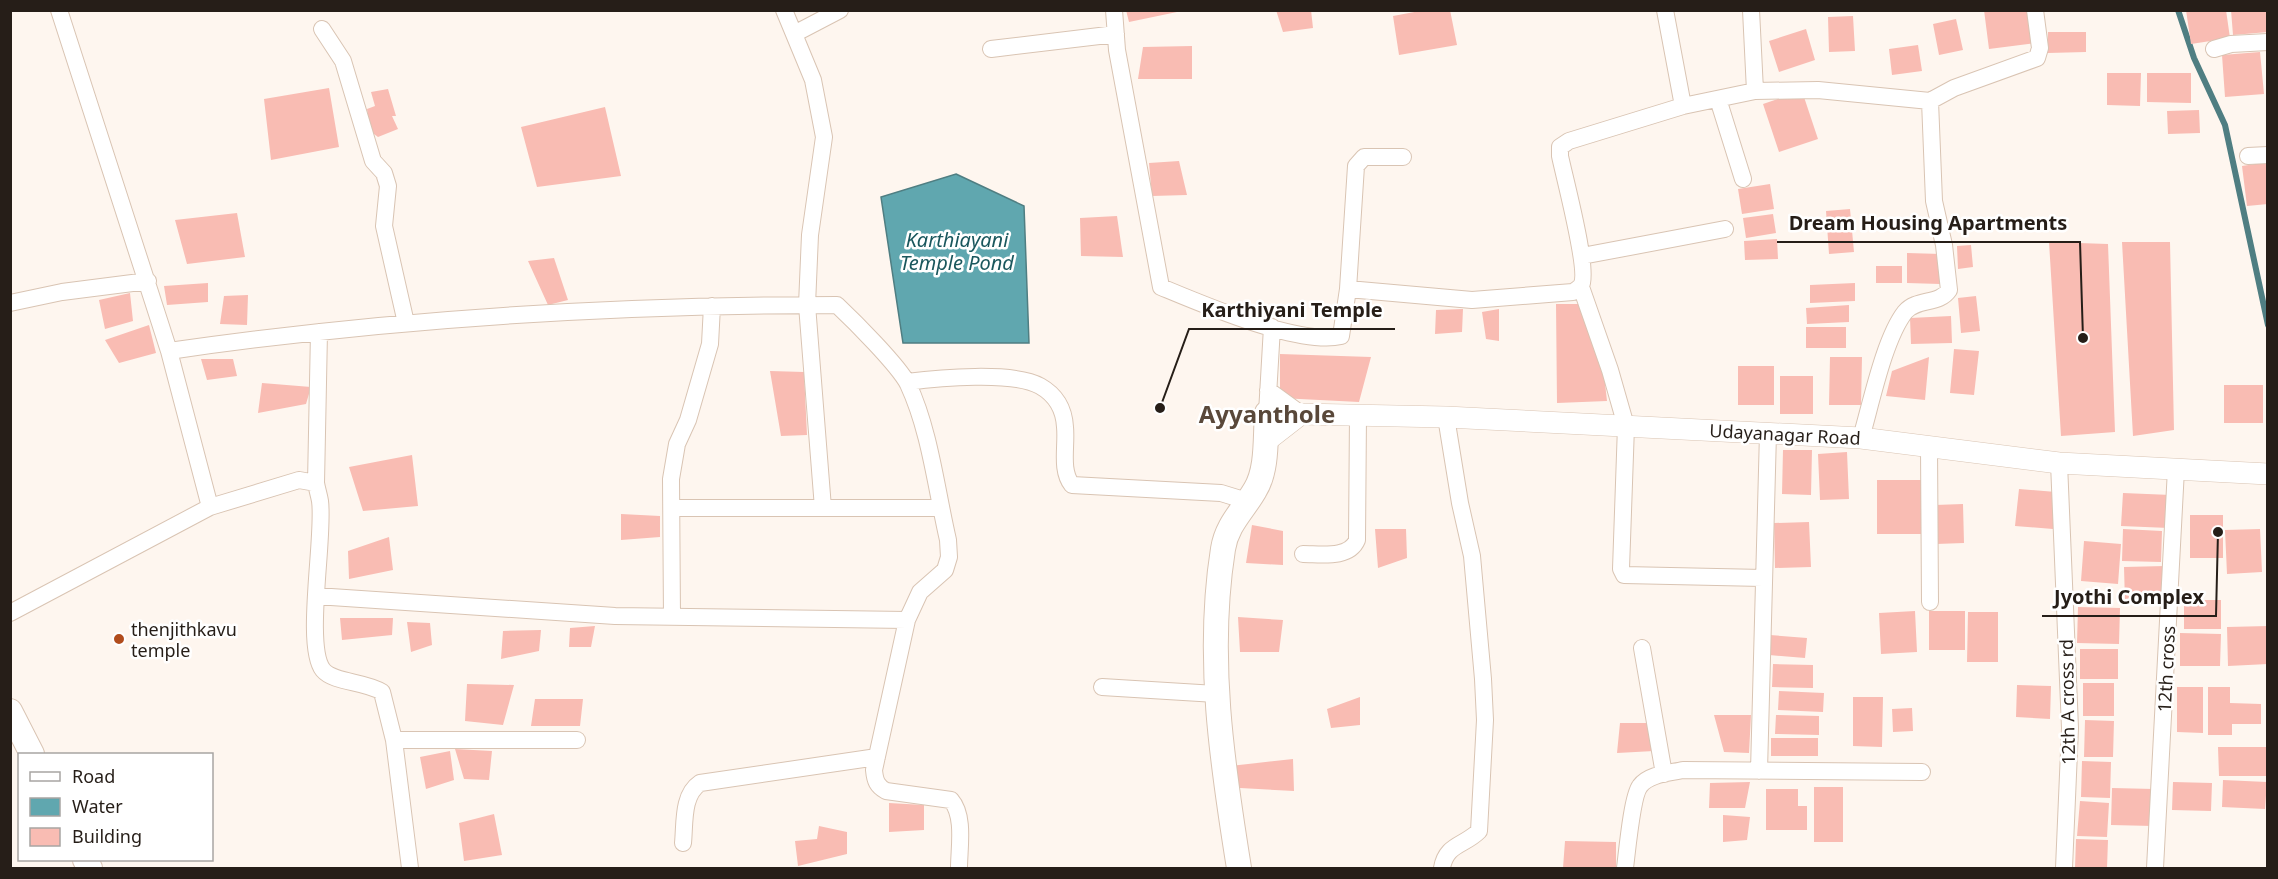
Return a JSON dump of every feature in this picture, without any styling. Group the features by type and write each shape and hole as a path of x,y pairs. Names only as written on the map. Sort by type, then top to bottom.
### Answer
{"main road":[{"path":"1239,868 1226,787 1216,694 1218,596 1223,548 1234,518 1247,501 1261,475 1268,402"},
{"path":"10,711 31,753"}],"street":[{"path":"59,10 148,280 210,507"},
{"path":"784,10 813,80 824,137 810,235 807,305 823,508"},
{"path":"794,34 840,10"},
{"path":"1114,10 1116,34 1161,286 1208,307 1272,327 1326,339 1341,336 1348,289 1359,160 1364,157 1403,157"},
{"path":"1665,10 1683,106"},
{"path":"1751,10 1755,92"},
{"path":"1763,578 1632,578 1624,575 1621,569 1626,426 1610,370 1581,287 1582,256 1560,147 1569,141 1683,106 1755,92 1818,90 1930,101 1954,88 2037,58 2040,48 2035,10"},
{"path":"322,29 343,61 373,161 384,173 388,186 384,226 406,323"},
{"path":"991,49 1116,34"},
{"path":"2214,49 2231,44 2268,42"},
{"path":"1718,99 1743,179"},
{"path":"1861,438 1882,363 1900,321 1914,305 1937,299 1945,295 1948,290 1944,245 1934,201 1930,101"},
{"path":"2248,156 2268,156"},
{"path":"1582,256 1725,229"},
{"path":"10,303 63,292 148,280"},
{"path":"1348,289 1472,300 1573,292 1581,287"},
{"path":"169,351 406,323 712,306 837,305 907,382 922,422 949,557 945,570 920,592 907,620 874,770 878,787 886,791 943,797 957,807 959,868"},
{"path":"672,617 671,479 677,444 688,420 707,354 712,306"},
{"path":"1272,327 1268,402 1300,414"},
{"path":"319,332 316,483 321,502 316,596 318,657 322,669 332,678 369,684 382,692 394,740 410,868"},
{"path":"907,382 949,377 983,377 1038,384 1061,406 1065,427 1066,471 1072,485 1221,493 1247,501"},
{"path":"1265,442 1300,414"},
{"name":"Udayanagar Road","path":"1300,414 1446,417 1861,438 2059,463 2268,474"},
{"path":"1303,554 1347,552 1354,547 1357,540 1358,415"},
{"path":"1442,868 1447,852 1455,844 1471,839 1479,831 1485,720 1472,556 1460,503 1446,417"},
{"path":"1759,771 1768,433"},
{"path":"1929,447 1930,602"},
{"name":"12th A cross rd","path":"2059,463 2070,728 2064,868"},
{"name":"12th cross","path":"2155,868 2176,469"},
{"path":"10,613 210,507 299,480 316,483"},
{"path":"672,508 941,508"},
{"path":"316,596 615,616 907,620"},
{"path":"1642,648 1664,774"},
{"path":"1102,687 1216,694"},
{"path":"394,740 577,740"},
{"path":"683,843 688,799 692,788 700,783 877,757"},
{"path":"1625,868 1639,786 1650,778 1683,771 1922,772"}],"water":[{"name":"Karthiayani Temple Pond","path":"956,174 1024,206 1029,343 903,343 881,197"}],"building":[{"path":"1126,10 1177,10 1177,12 1129,22"},
{"path":"1276,10 1311,10 1313,28 1283,32"},
{"path":"1425,10 1450,10 1457,45 1399,55 1393,16"},
{"path":"1984,10 2030,10 2035,43 1989,49"},
{"path":"2186,10 2226,10 2230,38 2191,44"},
{"path":"2231,10 2268,10 2268,32 2233,35"},
{"path":"1853,16 1855,51 1829,52 1828,17"},
{"path":"1956,19 1963,50 1939,55 1933,24"},
{"path":"1806,29 1815,60 1779,72 1769,41"},
{"path":"2048,32 2086,32 2086,52 2048,53"},
{"path":"1918,45 1922,71 1892,75 1889,49"},
{"path":"1192,46 1192,79 1138,79 1143,47"},
{"path":"2260,52 2264,94 2225,97 2222,55"},
{"path":"2107,73 2141,73 2140,106 2107,105"},
{"path":"2147,73 2191,73 2191,103 2147,102"},
{"path":"329,88 339,147 271,160 264,99"},
{"path":"388,89 396,116 392,116 398,129 378,137 370,131 367,109 375,106 371,92"},
{"path":"1802,91 1818,139 1779,152 1763,104"},
{"path":"605,107 621,176 537,187 521,127"},
{"path":"2199,110 2200,133 2168,134 2167,111"},
{"path":"1179,161 1187,195 1152,196 1149,163"},
{"path":"2268,162 2268,204 2247,206 2242,166"},
{"path":"1770,184 1774,209 1742,214 1738,189"},
{"path":"1850,209 1854,252 1829,254 1826,211"},
{"path":"237,213 245,257 187,264 175,220"},
{"path":"1773,214 1776,233 1746,238 1743,218"},
{"path":"1117,216 1123,257 1081,256 1080,218"},
{"path":"1777,239 1778,259 1745,260 1744,241"},
{"path":"2049,242 2108,244 2115,432 2061,436"},
{"path":"2122,242 2170,242 2174,430 2133,436"},
{"path":"1971,245 1973,267 1958,269 1957,246"},
{"path":"1907,253 1941,254 1940,284 1907,283"},
{"path":"554,258 568,300 548,305 528,261"},
{"path":"1876,266 1902,266 1902,283 1876,283"},
{"path":"208,283 208,302 167,305 164,286"},
{"path":"1855,283 1855,301 1810,303 1810,285"},
{"path":"130,293 133,321 105,329 99,300"},
{"path":"248,295 247,325 220,324 224,296"},
{"path":"1976,296 1980,331 1961,333 1958,298"},
{"path":"1556,304 1596,304 1607,401 1557,403"},
{"path":"1849,305 1849,322 1807,324 1806,308"},
{"path":"1463,309 1462,332 1435,334 1436,310"},
{"path":"1499,309 1499,341 1486,339 1482,312"},
{"path":"1951,316 1952,343 1911,344 1910,318"},
{"path":"149,325 156,353 119,363 105,340"},
{"path":"1806,327 1846,327 1846,348 1806,348"},
{"path":"1954,349 1979,351 1974,395 1950,393"},
{"path":"1280,354 1371,357 1359,402 1280,398"},
{"path":"1830,357 1862,357 1861,405 1829,405"},
{"path":"1929,357 1925,400 1886,396 1892,371"},
{"path":"201,359 233,359 237,376 207,380"},
{"path":"1738,366 1774,366 1774,405 1738,405"},
{"path":"770,371 804,372 807,435 781,436"},
{"path":"1780,376 1813,376 1813,414 1780,414"},
{"path":"262,383 311,387 306,404 258,413"},
{"path":"2224,385 2263,385 2263,423 2224,423"},
{"path":"1783,450 1812,450 1811,495 1782,494"},
{"path":"1847,452 1849,499 1820,500 1818,454"},
{"path":"412,455 418,506 363,511 349,467"},
{"path":"1877,480 1926,480 1926,534 1877,534"},
{"path":"2019,489 2056,492 2053,529 2015,526"},
{"path":"2123,493 2171,495 2169,528 2121,526"},
{"path":"1963,504 1964,543 1936,544 1935,505"},
{"path":"621,514 660,516 660,537 621,540"},
{"path":"2190,515 2223,515 2223,558 2190,558"},
{"path":"1809,522 1811,567 1775,568 1774,523"},
{"path":"1252,525 1283,531 1283,565 1246,563"},
{"path":"1375,529 1406,529 1407,558 1378,568"},
{"path":"2123,529 2162,531 2161,562 2122,561"},
{"path":"2260,529 2262,572 2227,574 2225,530"},
{"path":"389,537 393,570 349,579 348,551"},
{"path":"2084,541 2121,544 2118,584 2081,581"},
{"path":"2165,566 2166,602 2125,603 2124,567"},
{"path":"2184,600 2221,600 2221,629 2184,629"},
{"path":"2078,607 2120,608 2119,644 2077,643"},
{"path":"1915,611 1917,652 1881,654 1879,613"},
{"path":"1929,611 1965,611 1965,650 1929,650"},
{"path":"1968,612 1998,612 1998,662 1967,662"},
{"path":"1238,617 1283,620 1279,652 1240,652"},
{"path":"340,618 393,618 392,635 342,640"},
{"path":"407,622 430,623 432,645 411,652"},
{"path":"595,626 591,647 569,647 570,628"},
{"path":"2268,626 2268,664 2228,666 2227,627"},
{"path":"541,630 539,651 501,659 503,631"},
{"path":"2180,633 2221,634 2220,666 2180,666"},
{"path":"1770,635 1807,638 1805,658 1769,655"},
{"path":"2080,649 2118,649 2118,679 2080,679"},
{"path":"1773,664 1813,665 1813,688 1772,687"},
{"path":"2083,683 2114,683 2114,716 2083,716"},
{"path":"467,684 514,685 503,725 465,721"},
{"path":"2017,685 2051,686 2050,719 2016,717"},
{"path":"2177,687 2203,687 2203,733 2177,732"},
{"path":"2208,687 2230,687 2230,703 2261,704 2261,724 2232,724 2232,735 2208,735"},
{"path":"1779,691 1824,693 1823,712 1778,710"},
{"path":"1360,697 1360,725 1331,728 1327,709"},
{"path":"1853,697 1883,697 1882,747 1853,746"},
{"path":"535,699 583,699 580,726 531,726"},
{"path":"1912,708 1913,731 1893,732 1892,709"},
{"path":"1714,715 1751,715 1749,753 1724,752"},
{"path":"1776,715 1819,716 1819,735 1775,734"},
{"path":"2085,720 2114,721 2113,757 2084,757"},
{"path":"1620,723 1649,723 1654,751 1617,753"},
{"path":"1771,738 1818,738 1818,756 1771,756"},
{"path":"2218,747 2268,747 2268,776 2219,776"},
{"path":"455,749 492,751 489,780 464,779"},
{"path":"450,751 454,780 426,789 420,757"},
{"path":"1293,759 1294,791 1240,788 1230,766"},
{"path":"2082,761 2111,762 2110,798 2081,797"},
{"path":"2223,780 2267,782 2265,809 2222,807"},
{"path":"1750,782 1745,808 1709,808 1710,783"},
{"path":"2173,782 2212,783 2211,811 2172,810"},
{"path":"1814,787 1843,787 1843,842 1814,842"},
{"path":"2112,788 2154,789 2153,826 2111,825"},
{"path":"1766,789 1798,789 1798,806 1807,806 1807,830 1766,830"},
{"path":"2080,801 2109,803 2107,837 2077,836"},
{"path":"889,803 924,805 924,830 889,832"},
{"path":"494,814 502,855 464,861 459,823"},
{"path":"1723,815 1750,817 1747,840 1723,842"},
{"path":"819,826 847,832 847,854 798,866 795,841 817,839"},
{"path":"2076,839 2108,840 2107,868 2075,868"},
{"path":"1565,841 1616,842 1616,867 1563,868"}],"waterway":[{"path":"2178,10 2194,58 2225,125 2268,325"}],"place":[{"name":"Dream Housing Apartments","path":"2083,338"},
{"name":"Karthiyani Temple","path":"1160,408"},
{"name":"Jyothi Complex","path":"2218,532"},
{"name":"thenjithkavu temple","path":"119,639"}],"district":[{"name":"Ayyanthole","path":"1267,413"}]}
